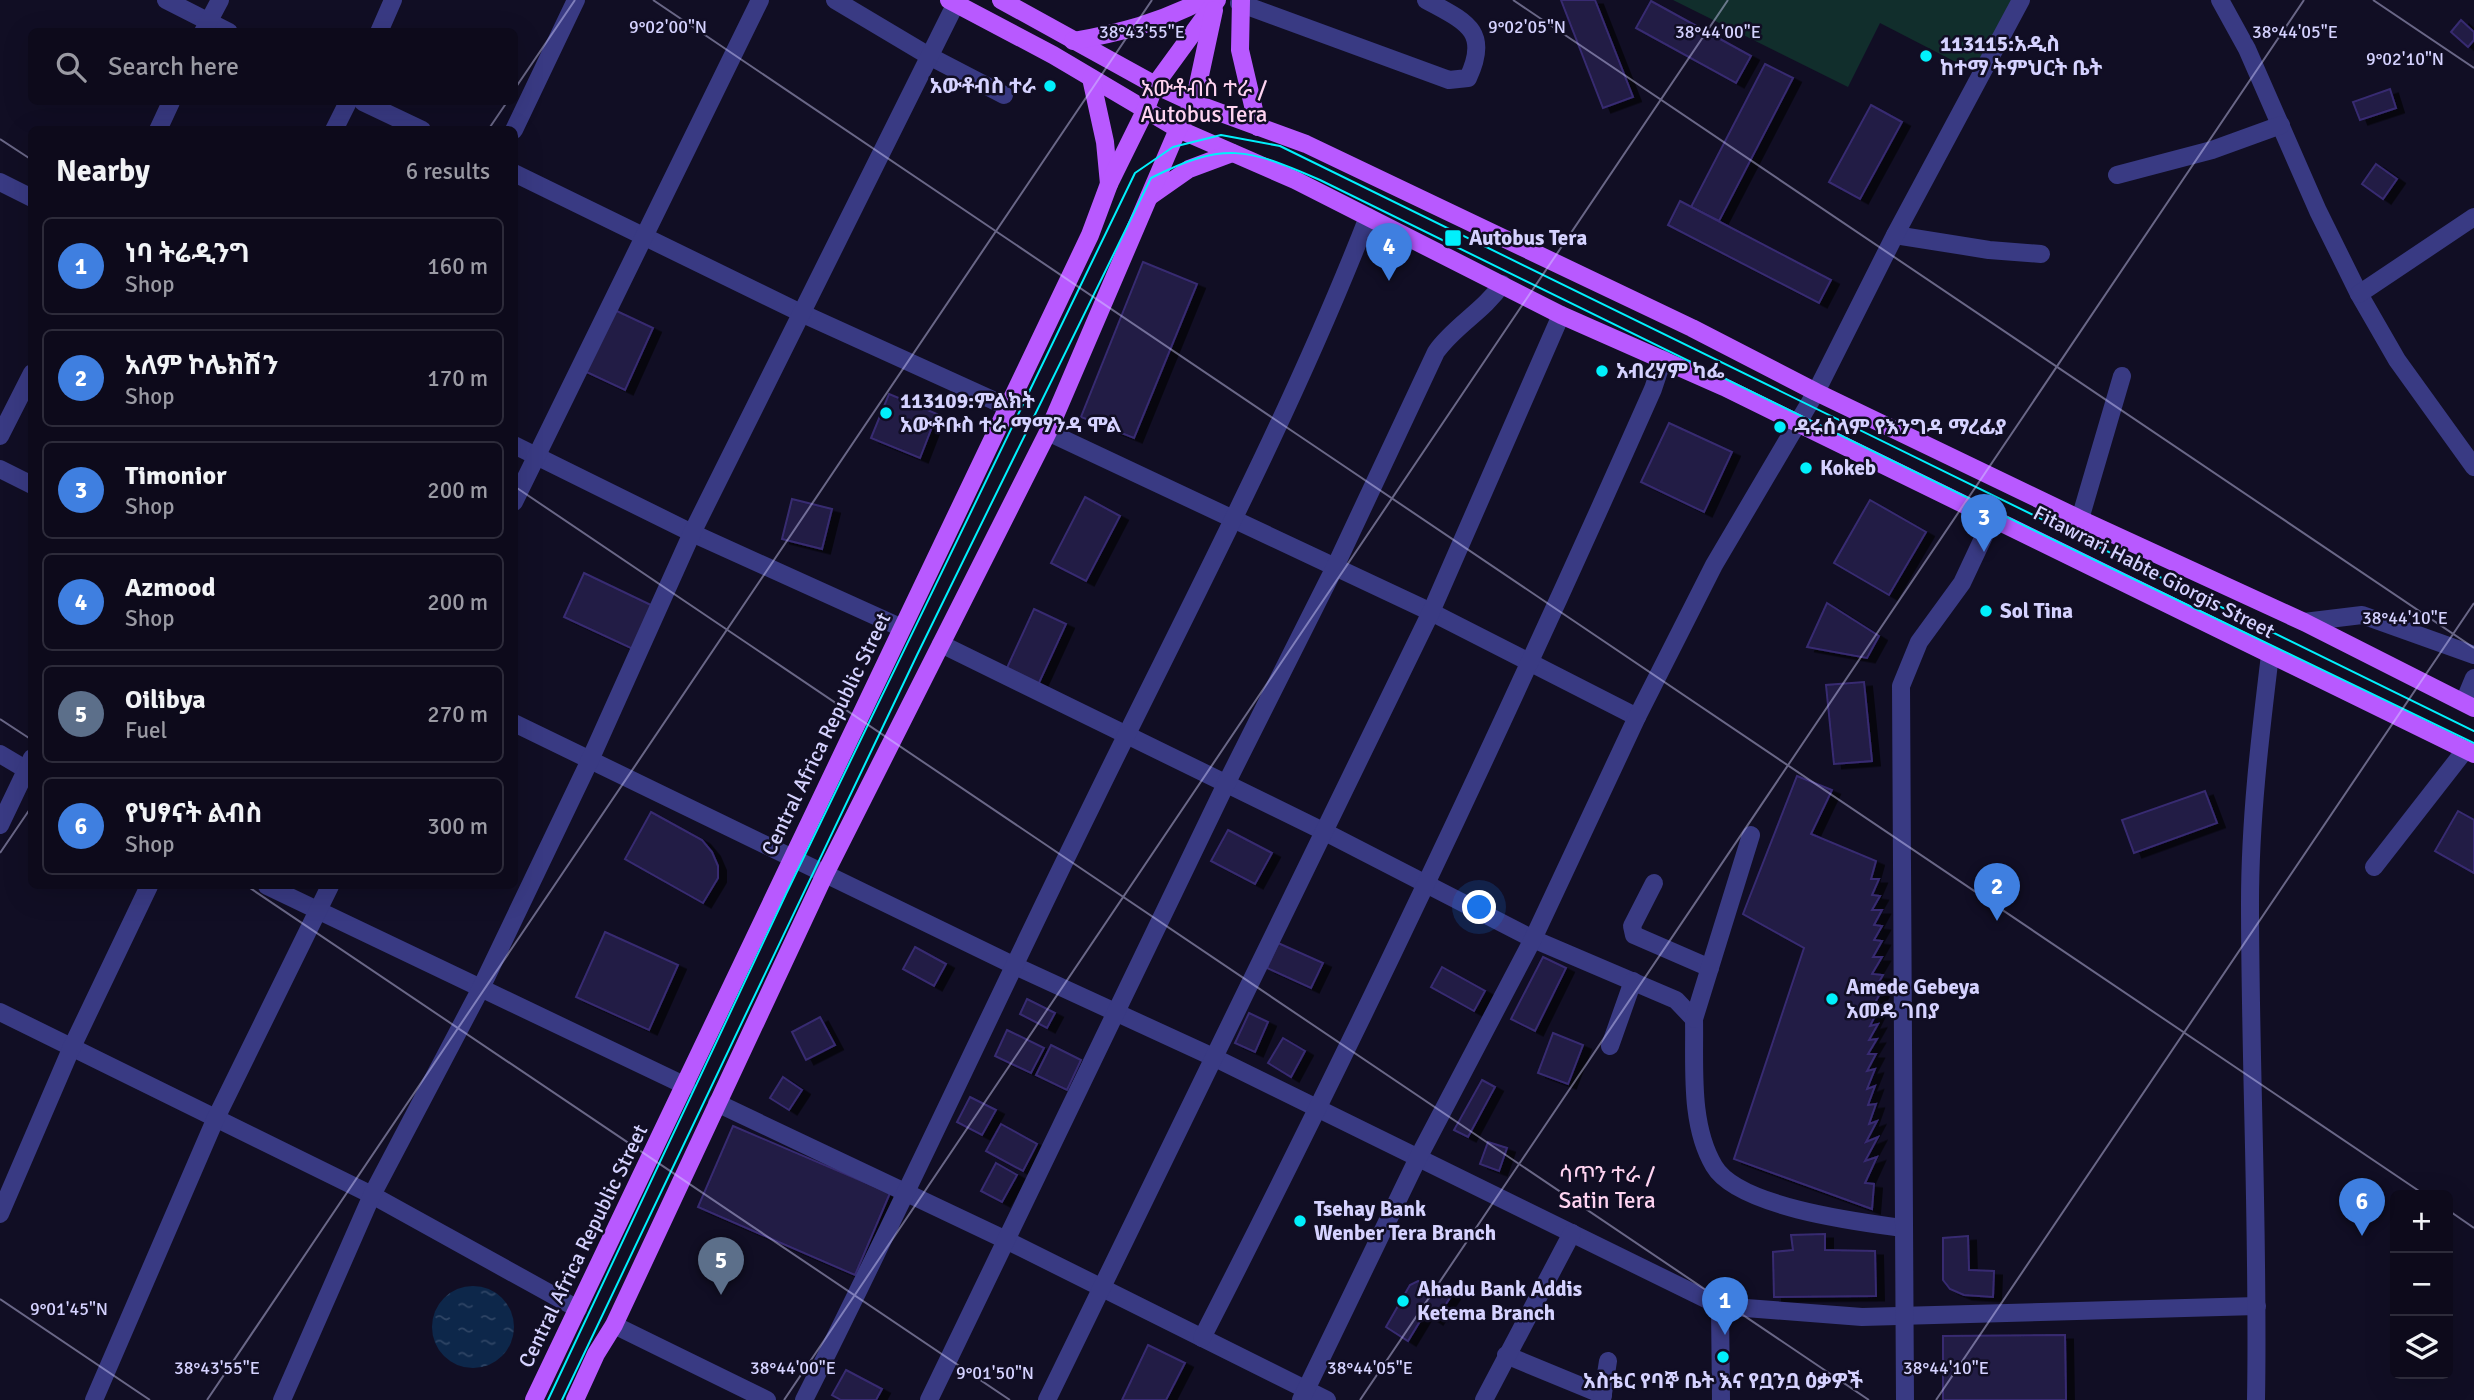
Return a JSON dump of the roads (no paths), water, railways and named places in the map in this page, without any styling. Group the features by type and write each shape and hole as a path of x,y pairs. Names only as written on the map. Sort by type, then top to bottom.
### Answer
{"main road":[{"path":"1001,0 1154,85 1194,103 1306,144 1653,309 1816,392 2080,519 2304,622 2469,705"},
{"path":"1073,40 1112,35 1212,1"},
{"path":"575,1400 596,1354 614,1325 825,874 1048,432 1178,129 1194,103 1212,1"},
{"name":"Central Africa Republic Street","path":"534,1400 1090,235 1109,184 1145,111 1154,85 1212,1"},
{"name":"Fitawrari Habte Giorgis Street","path":"952,2 1178,129 1368,217 1561,315 1663,359 1796,422 2470,752"},
{"path":"1240,2 1240,50 1258,127"},
{"path":"1091,78 1105,142 1109,184"},
{"path":"1149,197 1189,169 1232,153"}],"street":[{"path":"166,0 205,26 220,0"},
{"path":"381,28 393,0"},
{"path":"516,126 576,0"},
{"path":"518,494 760,0"},
{"path":"835,0 929,56 1004,95"},
{"path":"1240,2 1449,80 1468,78 1478,58 1476,37 1457,17 1426,0"},
{"path":"1303,1395 1418,1158 1533,939 1637,717 1714,565 1816,392 1895,235 2021,0"},
{"path":"2220,0 2247,49 2359,294 2398,360 2474,467"},
{"path":"282,1400 372,1195 480,990 590,760 692,533 929,56 952,2"},
{"path":"160,126 170,105"},
{"path":"336,126 346,105"},
{"path":"369,105 414,126"},
{"path":"2117,175 2212,150 2281,125"},
{"path":"518,175 646,235 801,313 1008,407"},
{"path":"0,182 28,196"},
{"path":"804,1400 908,1193 1013,965 1233,518 1343,281 1368,217"},
{"path":"2359,294 2474,217"},
{"path":"1895,235 1989,250 2041,254"},
{"path":"929,1400 1226,784 1335,567 1436,352 1444,341 1492,299 1502,284"},
{"path":"1047,1400 1430,612 1561,315"},
{"path":"1202,1338 1318,1111 1427,887 1532,662 1653,389 1663,359"},
{"path":"2080,519 2122,376"},
{"path":"0,436 28,381"},
{"path":"1048,432 1430,612 1637,717"},
{"path":"518,447 692,533 902,628"},
{"path":"0,469 28,483"},
{"path":"1905,1400 1900,687 1919,642 1962,583 1993,517"},
{"path":"2304,622 2362,615 2474,655"},
{"path":"942,644 1325,832 1427,887 1533,939 1676,1000 1694,1019"},
{"path":"2256,1400 2257,1306 2250,900 2259,746 2270,655"},
{"path":"2469,705 2474,678"},
{"path":"518,725 1013,965 1213,1057 1318,1111 1720,1306 1862,1317 2257,1306"},
{"path":"2374,867 2470,752"},
{"path":"0,754 28,766"},
{"path":"0,825 28,771"},
{"path":"1751,835 1694,1019 1696,1102 1702,1137 1714,1167 1724,1179 1743,1190 1792,1208 1903,1228"},
{"path":"1654,883 1632,926 1634,935 1710,968"},
{"path":"0,1214 71,1049 148,889"},
{"path":"273,889 686,1086"},
{"path":"94,1400 215,1120 328,889"},
{"path":"1610,1046 1633,981"},
{"path":"0,1012 372,1195 578,1309"},
{"path":"717,1103 1101,1287 1202,1338 1303,1395 1327,1400"},
{"path":"1484,1400 1572,1233"},
{"path":"1720,1306 1721,1400"},
{"path":"614,1325 767,1400"},
{"path":"1506,1355 1603,1397 1608,1361"}],"water":[{"path":"473,1286 489,1289 502,1298 511,1311 514,1327 511,1343 502,1356 489,1365 473,1368 457,1365 444,1356 435,1343 432,1327 435,1311 444,1298 457,1289"}],"tram line":[{"path":"548,1400 786,894 1135,173 1173,147 1221,135 1280,146 2474,731"},
{"path":"562,1400 917,655 1151,178 1198,158 1236,153 1254,156 1320,180 2474,743"}],"place":[{"name":"113115:አዲስ ከተማ ትምህርት ቤት","path":"1926,56"},
{"name":"አውቶብስ ተራ","path":"1050,86"},
{"name":"Autobus Tera","path":"1453,238"},
{"name":"Azmood","path":"1389,281"},
{"name":"አብረሃም ካፌ","path":"1602,371"},
{"name":"113109:ምልክት አውቶቡስ ተራ ማማንዳ ሞል","path":"886,413"},
{"name":"ዳሩሰላም የእንግዳ ማረፊያ","path":"1780,427"},
{"name":"Kokeb","path":"1806,468"},
{"name":"Timonior","path":"1984,552"},
{"name":"Sol Tina","path":"1986,611"},
{"name":"አለም ኮሌክሽን","path":"1997,921"},
{"name":"Amede Gebeya አመዴ ገበያ","path":"1832,999"},
{"name":"Tsehay Bank Wenber Tera Branch","path":"1300,1221"},
{"name":"የህፃናት ልብስ","path":"2362,1236"},
{"name":"Oilibya","path":"721,1295"},
{"name":"Ahadu Bank Addis Ketema Branch","path":"1403,1301"},
{"name":"ነባ ትሬዲንግ","path":"1725,1335"},
{"name":"አስቴር የባኞ ቤት እና የቧንቧ ዕቃዎች","path":"1723,1357"}],"district":[{"name":"አውቶብስ ተራ / Autobus Tera","path":"1204,101"},
{"name":"ሳጥን ተራ / Satin Tera","path":"1607,1187"}]}
